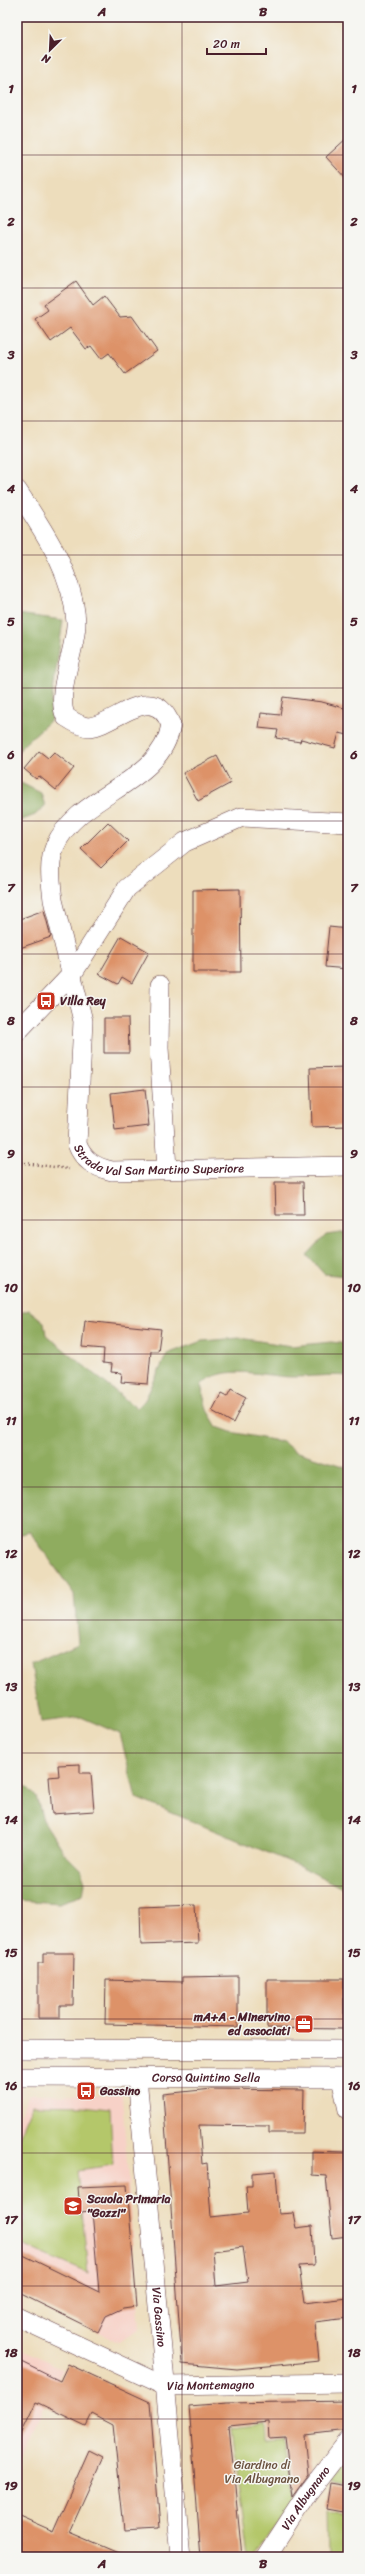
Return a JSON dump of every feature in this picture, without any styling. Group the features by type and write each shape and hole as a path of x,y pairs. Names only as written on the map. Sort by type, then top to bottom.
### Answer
{"street":[{"name":"Strada Val San Martino Superiore","path":"17,490 54,547 65,574 72,601 76,623 62,704 66,717 87,727 96,726 138,705 147,705 164,712 171,725 167,740 155,759 78,816 55,846 50,880 73,973 83,1021 77,1144 81,1156 100,1168 112,1171 167,1168 348,1166"},
{"path":"17,1032 73,973 127,888 185,842 242,817 348,823"},
{"path":"160,985 159,1048 167,1168"},
{"path":"17,2049 348,2050"},
{"name":"Corso Quintino Sella","path":"17,2077 344,2078"},
{"name":"Via Gassino","path":"137,2077 165,2386 178,2555"},
{"path":"344,2078 348,2110"},
{"name":"Via Montemagno","path":"17,2317 165,2386 348,2383"},
{"name":"Via Albugnano","path":"266,2557 307,2494 348,2441"}],"path":[{"path":"17,1162 69,1169 100,1168"}],"shaded area":[{"name":"Scuola Primaria \"Gozzi\"","path":"29,2094 122,2095 139,2330 118,2342 17,2292 17,2120"},
{"path":"17,2346 63,2369 17,2464"}],"green space":[{"path":"17,614 63,620 51,706 51,720 22,746 17,755"},
{"path":"17,781 41,793 45,806 35,815 17,822"},
{"path":"348,1232 348,1276 324,1274 307,1255 326,1235"},
{"path":"29,1310 44,1322 46,1335 136,1408 145,1400 167,1354 202,1341 240,1338 291,1346 331,1342 348,1344 348,1376 334,1375 293,1377 233,1372 210,1378 201,1385 207,1410 217,1427 231,1432 283,1442 294,1451 346,1467 348,1470 348,1891 300,1866 136,1798 120,1734 81,1717 41,1722 31,1664 78,1643 74,1594 30,1532 17,1535 17,1314"},
{"path":"17,1786 27,1787 36,1797 43,1820 63,1852 81,1870 85,1882 83,1895 59,1903 17,1900"},
{"path":"33,2105 83,2106 110,2109 113,2165 78,2170 88,2273 18,2243 25,2217 17,2212 17,2142"},
{"name":"Giardino di Via Albugnano","path":"266,2424 267,2440 283,2439 290,2504 256,2557 249,2557 232,2428"},
{"path":"348,2451 348,2483 327,2479"},
{"path":"328,2513 348,2516 348,2557 329,2557"}],"building":[{"path":"348,137 348,181 326,157"},
{"path":"76,281 93,305 104,296 120,317 132,316 157,351 125,374 109,353 101,359 91,346 86,349 70,328 51,342 35,319 48,310 44,304"},
{"path":"283,697 322,702 348,709 348,735 339,733 335,748 301,739 300,742 276,738 278,730 259,728 261,713 280,715"},
{"path":"39,751 48,758 54,752 74,768 56,790 39,776 36,779 24,769"},
{"path":"217,756 231,783 198,801 183,773"},
{"path":"108,822 128,841 101,868 81,849"},
{"path":"240,889 241,972 193,972 193,890"},
{"path":"44,910 51,937 17,949 17,920"},
{"path":"329,927 348,929 348,969 325,967"},
{"path":"121,936 149,952 132,983 122,977 118,984 99,974"},
{"path":"104,1018 128,1018 129,1053 104,1053"},
{"path":"346,1067 348,1126 312,1127 310,1068"},
{"path":"145,1089 149,1126 115,1130 111,1093"},
{"path":"275,1182 303,1182 304,1215 276,1215"},
{"path":"85,1321 161,1329 158,1351 151,1351 148,1384 121,1382 122,1373 111,1372 112,1364 103,1363 104,1349 82,1347"},
{"path":"231,1389 246,1397 233,1423 212,1411 221,1394 227,1397"},
{"path":"80,1764 80,1773 91,1773 94,1811 52,1814 49,1777 59,1776 58,1765"},
{"path":"196,1905 198,1943 141,1945 140,1907"},
{"path":"43,1953 74,1953 73,2005 60,2005 60,2018 38,2018 38,1963 43,1963"},
{"path":"238,1976 238,2027 105,2024 106,1980 182,1982 182,1977"},
{"path":"267,1979 344,1979 344,2029 267,2028"},
{"path":"211,2089 304,2090 303,2133 269,2133 269,2126 199,2125 202,2164 207,2163 211,2217 248,2213 246,2186 252,2186 252,2173 276,2171 279,2214 293,2213 296,2228 312,2226 314,2265 299,2266 304,2303 348,2298 348,2318 315,2322 319,2361 237,2369 182,2364 163,2094","holes":["243,2247 248,2282 216,2286 213,2251"]},
{"path":"312,2151 348,2152 348,2236 332,2238 326,2176 312,2175"},
{"path":"127,2185 137,2306 123,2308 106,2316 98,2332 17,2292 17,2252 99,2292 92,2211 80,2212 78,2187"},
{"path":"17,2360 60,2381 68,2364 150,2402 160,2527 124,2529 113,2425 92,2414 86,2426 36,2402 17,2442"},
{"path":"348,2401 348,2430 305,2435 309,2474 292,2497 285,2437 269,2438 268,2422 229,2426 242,2557 201,2557 189,2406 227,2403"},
{"path":"89,2450 103,2457 69,2532 127,2557 17,2557 17,2515 53,2531"},
{"path":"330,2483 348,2486 348,2513 326,2509"}],"place":[{"name":"Villa Rey","path":"46,1001"},
{"name":"mA+A - Minervino ed associati","path":"304,2024"},
{"name":"Gassino","path":"86,2091"},
{"name":"Scuola Primaria \"Gozzi\"","path":"73,2206"}]}
